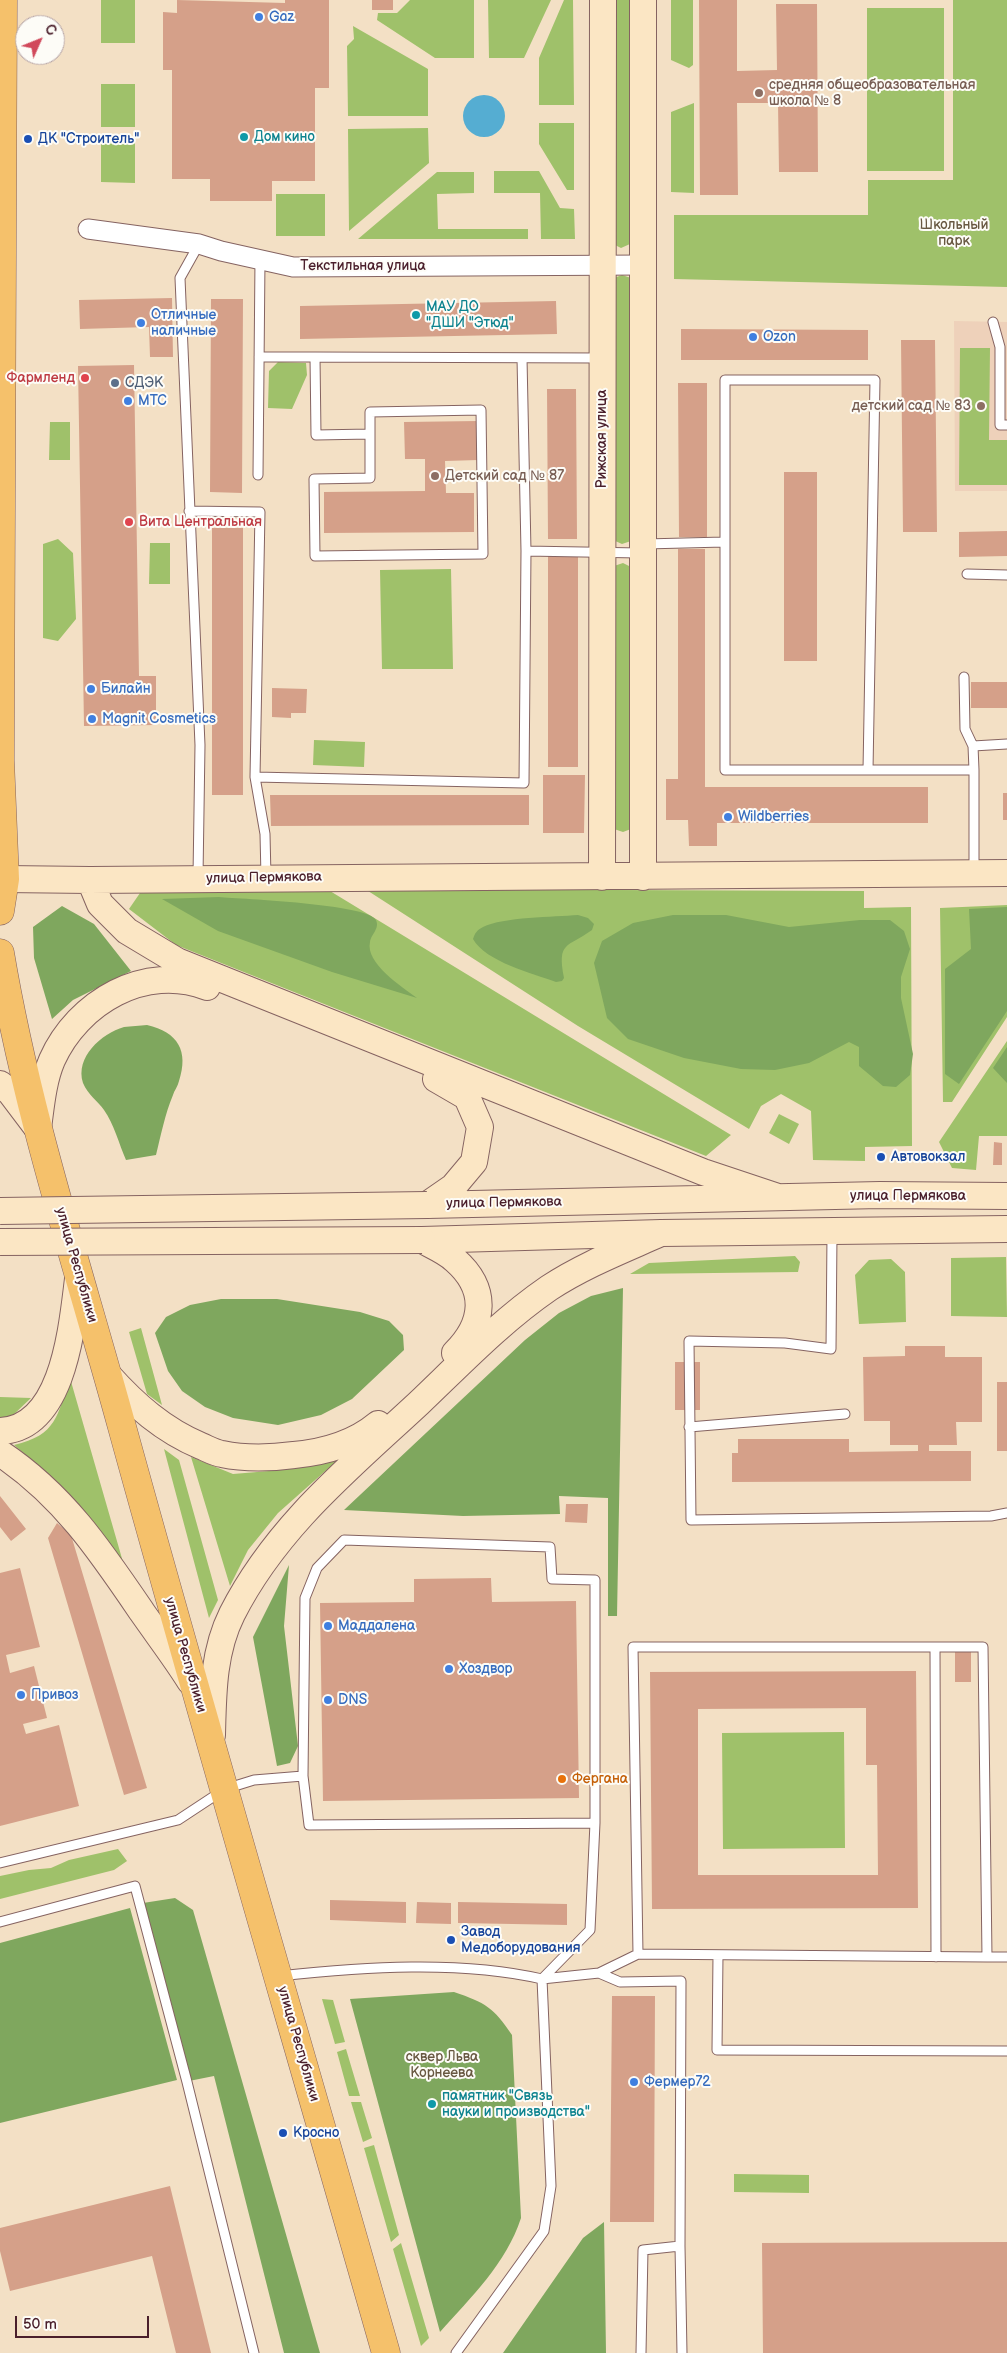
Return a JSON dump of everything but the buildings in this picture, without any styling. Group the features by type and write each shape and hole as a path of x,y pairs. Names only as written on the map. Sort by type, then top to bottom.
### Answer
{"main road":[{"path":"0,911 5,879 0,760 3,0"},
{"name":"Рижская улица","path":"602,877 603,0"},
{"path":"643,0 643,877"},
{"name":"улица Пермякова","path":"5,879 1007,874"},
{"path":"90,880 100,904 127,931 177,961 694,1168 778,1197"},
{"name":"улица Республики","path":"0,953 6,990 38,1129 78,1279 108,1375 193,1684 225,1788 386,2353"},
{"path":"38,1129 43,1091 52,1060 72,1029 92,1007 115,992 142,983 177,979 235,998 442,1081 467,1098 480,1127 474,1162 453,1187 427,1205"},
{"path":"0,1084 10,1092 38,1129"},
{"name":"улица Пермякова","path":"0,1211 427,1205 880,1195 1007,1196"},
{"path":"0,1242 422,1240 661,1233 832,1233 1007,1229"},
{"path":"211,1744 215,1667 232,1615 268,1553 308,1506 506,1321 550,1288 589,1265 661,1233"},
{"path":"108,1375 134,1404 180,1438 221,1454 271,1458 317,1453 344,1445 364,1435 399,1406 459,1349 473,1329 480,1311 478,1293 470,1276 455,1259 422,1240"},
{"path":"0,1431 18,1428 33,1418 46,1404 65,1360 78,1279"},
{"path":"0,1453 26,1470 84,1529 117,1572 193,1684"}],"street":[{"name":"Текстильная улица","path":"88,229 199,244 221,252 293,267 642,265"}],"lane":[{"path":"198,879 200,745 180,278 199,244"},
{"path":"258,475 260,260"},
{"path":"993,322 1004,347 1000,425 1007,425"},
{"path":"259,357 602,358"},
{"path":"315,357 316,435 370,434"},
{"path":"255,778 524,783 526,551 522,358"},
{"path":"868,770 875,380 725,380 726,770 868,770 974,770"},
{"path":"481,410 483,554 315,556 314,479 370,478 370,434 370,412 481,410"},
{"path":"189,511 260,512 255,778 265,834 266,878"},
{"path":"526,551 602,553 724,542"},
{"path":"967,574 1007,575"},
{"path":"964,677 965,729 973,746 974,874"},
{"path":"973,746 1007,744"},
{"path":"832,1233 831,1349 785,1343 689,1341 691,1520 991,1516 1007,1513"},
{"path":"689,1427 845,1414"},
{"path":"456,2353 544,2231 551,2186 542,1979 590,1930 595,1823 595,1580 552,1578 550,1547 344,1540 317,1568 305,1598 303,1776 309,1825 595,1823"},
{"path":"638,1954 633,1647 983,1647 987,1957"},
{"path":"935,1648 936,1957"},
{"path":"0,1863 178,1820 225,1788 254,1780 303,1776"},
{"path":"0,1922 135,1886 187,2082 254,2353"},
{"path":"278,1976 329,1970 453,1968 497,1971 542,1979 599,1973 638,1954 1007,1957"},
{"path":"718,1955 717,2050 1007,2050"},
{"path":"599,1973 620,1982 681,1981 680,2246 682,2353"},
{"path":"641,2353 643,2250 680,2246"}],"shaded area":[{"name":"детский сад № 83","path":"954,321 1007,322 1007,491 955,491"}],"green space":[{"path":"101,0 135,0 135,43 101,43"},
{"path":"410,0 474,0 474,58 435,58 377,20 378,13 397,13"},
{"path":"488,0 551,0 524,58 489,58"},
{"path":"564,0 573,0 574,105 539,105 539,58"},
{"path":"610,0 634,0 630,244 621,248 613,244"},
{"path":"671,0 693,0 693,65 689,68 671,60"},
{"name":"Школьный парк","path":"953,0 1007,0 1007,287 674,279 674,215 868,215 868,180 953,180"},
{"path":"867,8 944,8 944,171 867,171"},
{"path":"353,26 428,69 428,116 348,116 347,46 354,39"},
{"path":"101,84 135,84 135,127 101,127"},
{"path":"694,103 694,193 671,192 671,112"},
{"path":"539,123 574,123 574,190 567,190 539,144"},
{"path":"428,128 429,163 349,231 348,129"},
{"path":"101,138 135,138 135,183 101,182"},
{"path":"494,171 539,171 560,208 574,209 575,239 541,239 540,193 494,193"},
{"path":"437,172 474,172 474,193 437,194 438,229 528,229 528,239 358,239"},
{"path":"276,194 325,194 325,236 276,236"},
{"path":"622,275 631,278 631,541 622,544 613,540 614,278"},
{"path":"960,348 990,348 989,440 1007,440 1007,485 959,485"},
{"path":"278,362 306,363 307,375 292,409 268,408 269,371"},
{"path":"50,422 70,422 70,460 49,460"},
{"path":"58,539 73,553 76,619 58,641 43,638 43,544"},
{"path":"150,543 170,543 170,584 149,584"},
{"path":"623,563 631,567 631,829 623,832 614,829 614,566"},
{"path":"451,569 453,669 382,669 380,570"},
{"path":"314,740 365,742 364,767 313,765"},
{"path":"365,889 864,891 864,908 911,907 912,1146 865,1147 865,1161 813,1160 811,1111 781,1094 761,1106 749,1129 578,1026"},
{"path":"330,891 731,1135 706,1156 176,945 129,909 140,893"},
{"path":"219,897 329,906 368,914 377,923 370,942 373,958 386,974 417,998 332,972 218,931 162,899"},
{"path":"1007,905 1007,1017 952,1102 943,1102 940,908"},
{"path":"62,906 94,924 131,971 73,1000 52,1019 34,958 33,927"},
{"path":"1007,907 1007,1011 959,1084 945,1074 945,969 971,949 969,909"},
{"path":"578,915 588,918 594,924 592,930 570,943 563,951 562,966 564,978 562,981 556,982 510,966 488,954 473,939 479,929 503,921"},
{"path":"673,915 726,915 789,927 860,920 890,920 904,931 910,949 901,977 901,998 913,1054 910,1075 896,1087 883,1086 859,1066 859,1047 849,1042 809,1063 775,1070 741,1069 684,1058 628,1039 607,1018 594,963 602,941 633,923"},
{"path":"147,1025 166,1032 178,1044 183,1061 182,1070 163,1125 156,1155 126,1160 108,1116 83,1083 83,1064 92,1048 115,1030 124,1027"},
{"path":"1007,1041 1007,1136 979,1136 976,1170 952,1168 939,1142"},
{"path":"1007,1047 1007,1083 993,1068"},
{"path":"779,1114 799,1124 789,1144 769,1133"},
{"path":"795,1256 800,1262 798,1272 630,1274 649,1263"},
{"path":"1006,1257 1007,1317 951,1316 951,1258"},
{"path":"891,1259 905,1272 906,1322 859,1324 855,1275 869,1260"},
{"path":"623,1288 617,1616 608,1616 608,1498 559,1496 560,1514 463,1516 344,1510 525,1340 559,1313 591,1296"},
{"path":"221,1299 277,1299 360,1312 389,1321 403,1335 404,1350 352,1399 321,1415 278,1425 233,1418 205,1407 182,1391 168,1371 155,1333 166,1317 190,1305"},
{"path":"141,1328 162,1405 147,1394 129,1332"},
{"path":"70,1378 123,1562 58,1486 14,1445 39,1436 53,1422 62,1403"},
{"path":"0,1397 31,1398 10,1418 0,1420"},
{"path":"164,1449 179,1460 218,1600 209,1618"},
{"path":"191,1457 233,1474 269,1471 340,1458 278,1513 248,1550 230,1586"},
{"path":"289,1565 284,1626 298,1746 290,1763 277,1766 253,1637"},
{"path":"844,1732 845,1848 723,1849 722,1733"},
{"path":"118,1849 127,1861 114,1870 0,1899 0,1876 51,1868 69,1860"},
{"path":"175,1898 193,1910 320,2353 284,2353 214,2076 189,2081 143,1903"},
{"path":"130,1908 177,2080 0,2123 0,1943"},
{"name":"сквер Льва Корнеева","path":"454,1992 474,1999 488,2007 512,2035 521,2218 497,2265 440,2332 350,1999"},
{"path":"322,1999 333,2000 345,2042 335,2044"},
{"path":"346,2049 360,2096 349,2096 337,2052"},
{"path":"351,2102 361,2102 372,2138 363,2142"},
{"path":"374,2145 399,2235 391,2242 364,2148"},
{"path":"734,2174 809,2175 809,2193 734,2192"},
{"path":"604,2222 606,2353 503,2353 583,2238"},
{"path":"401,2243 429,2338 421,2346 393,2249"}],"water":[{"path":"484,95 499,101 505,116 499,131 484,137 469,131 463,116 469,101"}],"place":[{"name":"Gaz","path":"259,17"},
{"name":"средняя общеобразовательная школа № 8","path":"759,93"},
{"name":"Дом кино","path":"244,137"},
{"name":"ДК \"Строитель\"","path":"28,139"},
{"name":"МАУ ДО \"ДШИ \"Этюд\"","path":"416,315"},
{"name":"Отличные наличные","path":"141,323"},
{"name":"Ozon","path":"753,337"},
{"name":"Фармленд","path":"85,378"},
{"name":"СДЭК","path":"115,383"},
{"name":"МТС","path":"128,401"},
{"name":"детский сад № 83","path":"981,406"},
{"name":"Детский сад № 87","path":"435,476"},
{"name":"Вита Центральная","path":"129,522"},
{"name":"Билайн","path":"91,689"},
{"name":"Magnit Cosmetics","path":"92,719"},
{"name":"Wildberries","path":"728,817"},
{"name":"Автовокзал","path":"881,1157"},
{"name":"Маддалена","path":"328,1626"},
{"name":"Хоздвор","path":"449,1669"},
{"name":"Привоз","path":"21,1695"},
{"name":"DNS","path":"328,1700"},
{"name":"Фергана","path":"562,1779"},
{"name":"Завод Медоборудования","path":"451,1940"},
{"name":"Фермер72","path":"634,2082"},
{"name":"памятник \"Связь науки и производства\"","path":"432,2104"},
{"name":"Кросно","path":"283,2133"}]}
